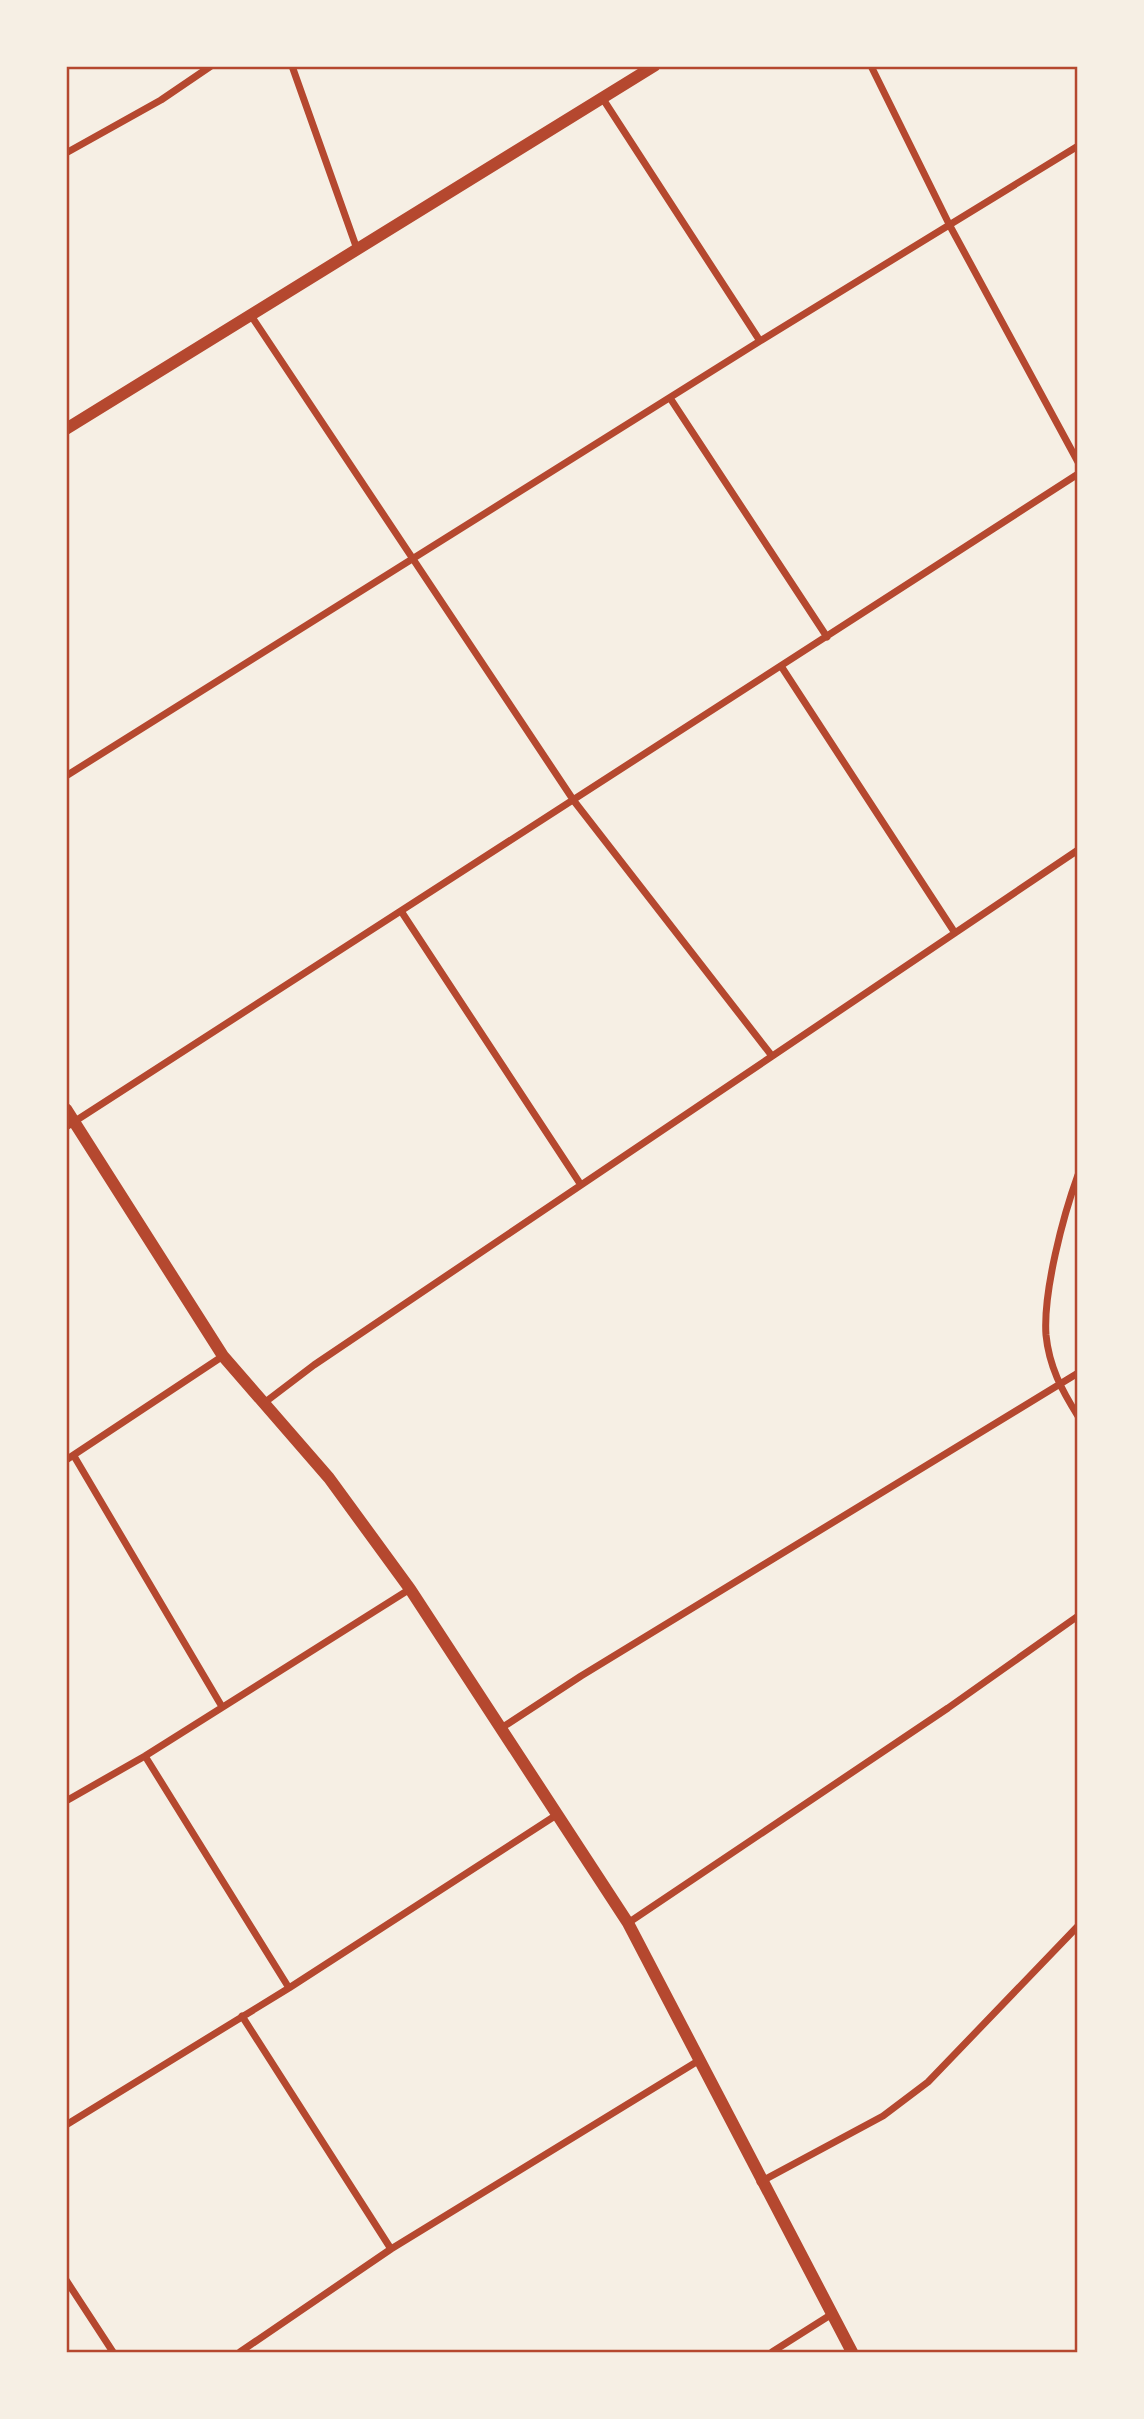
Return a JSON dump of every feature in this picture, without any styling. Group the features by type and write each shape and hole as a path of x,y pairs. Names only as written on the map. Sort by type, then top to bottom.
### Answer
{"street":[{"path":"66,153 161,100 211,66"},
{"path":"292,66 357,249"},
{"path":"66,429 654,66"},
{"path":"871,66 950,226 1077,463"},
{"path":"603,99 760,341"},
{"path":"66,776 760,341 1077,146"},
{"path":"250,314 574,801 772,1056"},
{"path":"670,398 827,636"},
{"path":"71,1125 1077,474"},
{"path":"781,666 955,933"},
{"path":"264,1403 314,1365 1077,850"},
{"path":"401,911 581,1185"},
{"path":"66,1109 71,1125 223,1356 328,1478 410,1589 503,1727 628,1923 760,2182 852,2353"},
{"path":"1077,1175 1056,1254 1046,1323 1050,1354 1059,1385 1077,1416"},
{"path":"221,1705 70,1458 223,1356"},
{"path":"503,1727 580,1676 1077,1373"},
{"path":"66,1801 145,1756 221,1705 410,1589"},
{"path":"628,1923 948,1708 1077,1616"},
{"path":"145,1756 289,1988"},
{"path":"66,2125 289,1988 558,1813"},
{"path":"760,2182 883,2116 928,2082 1077,1926"},
{"path":"242,2017 391,2249"},
{"path":"240,2353 391,2249 698,2061"},
{"path":"66,2280 113,2353"},
{"path":"772,2353 832,2314"}]}
